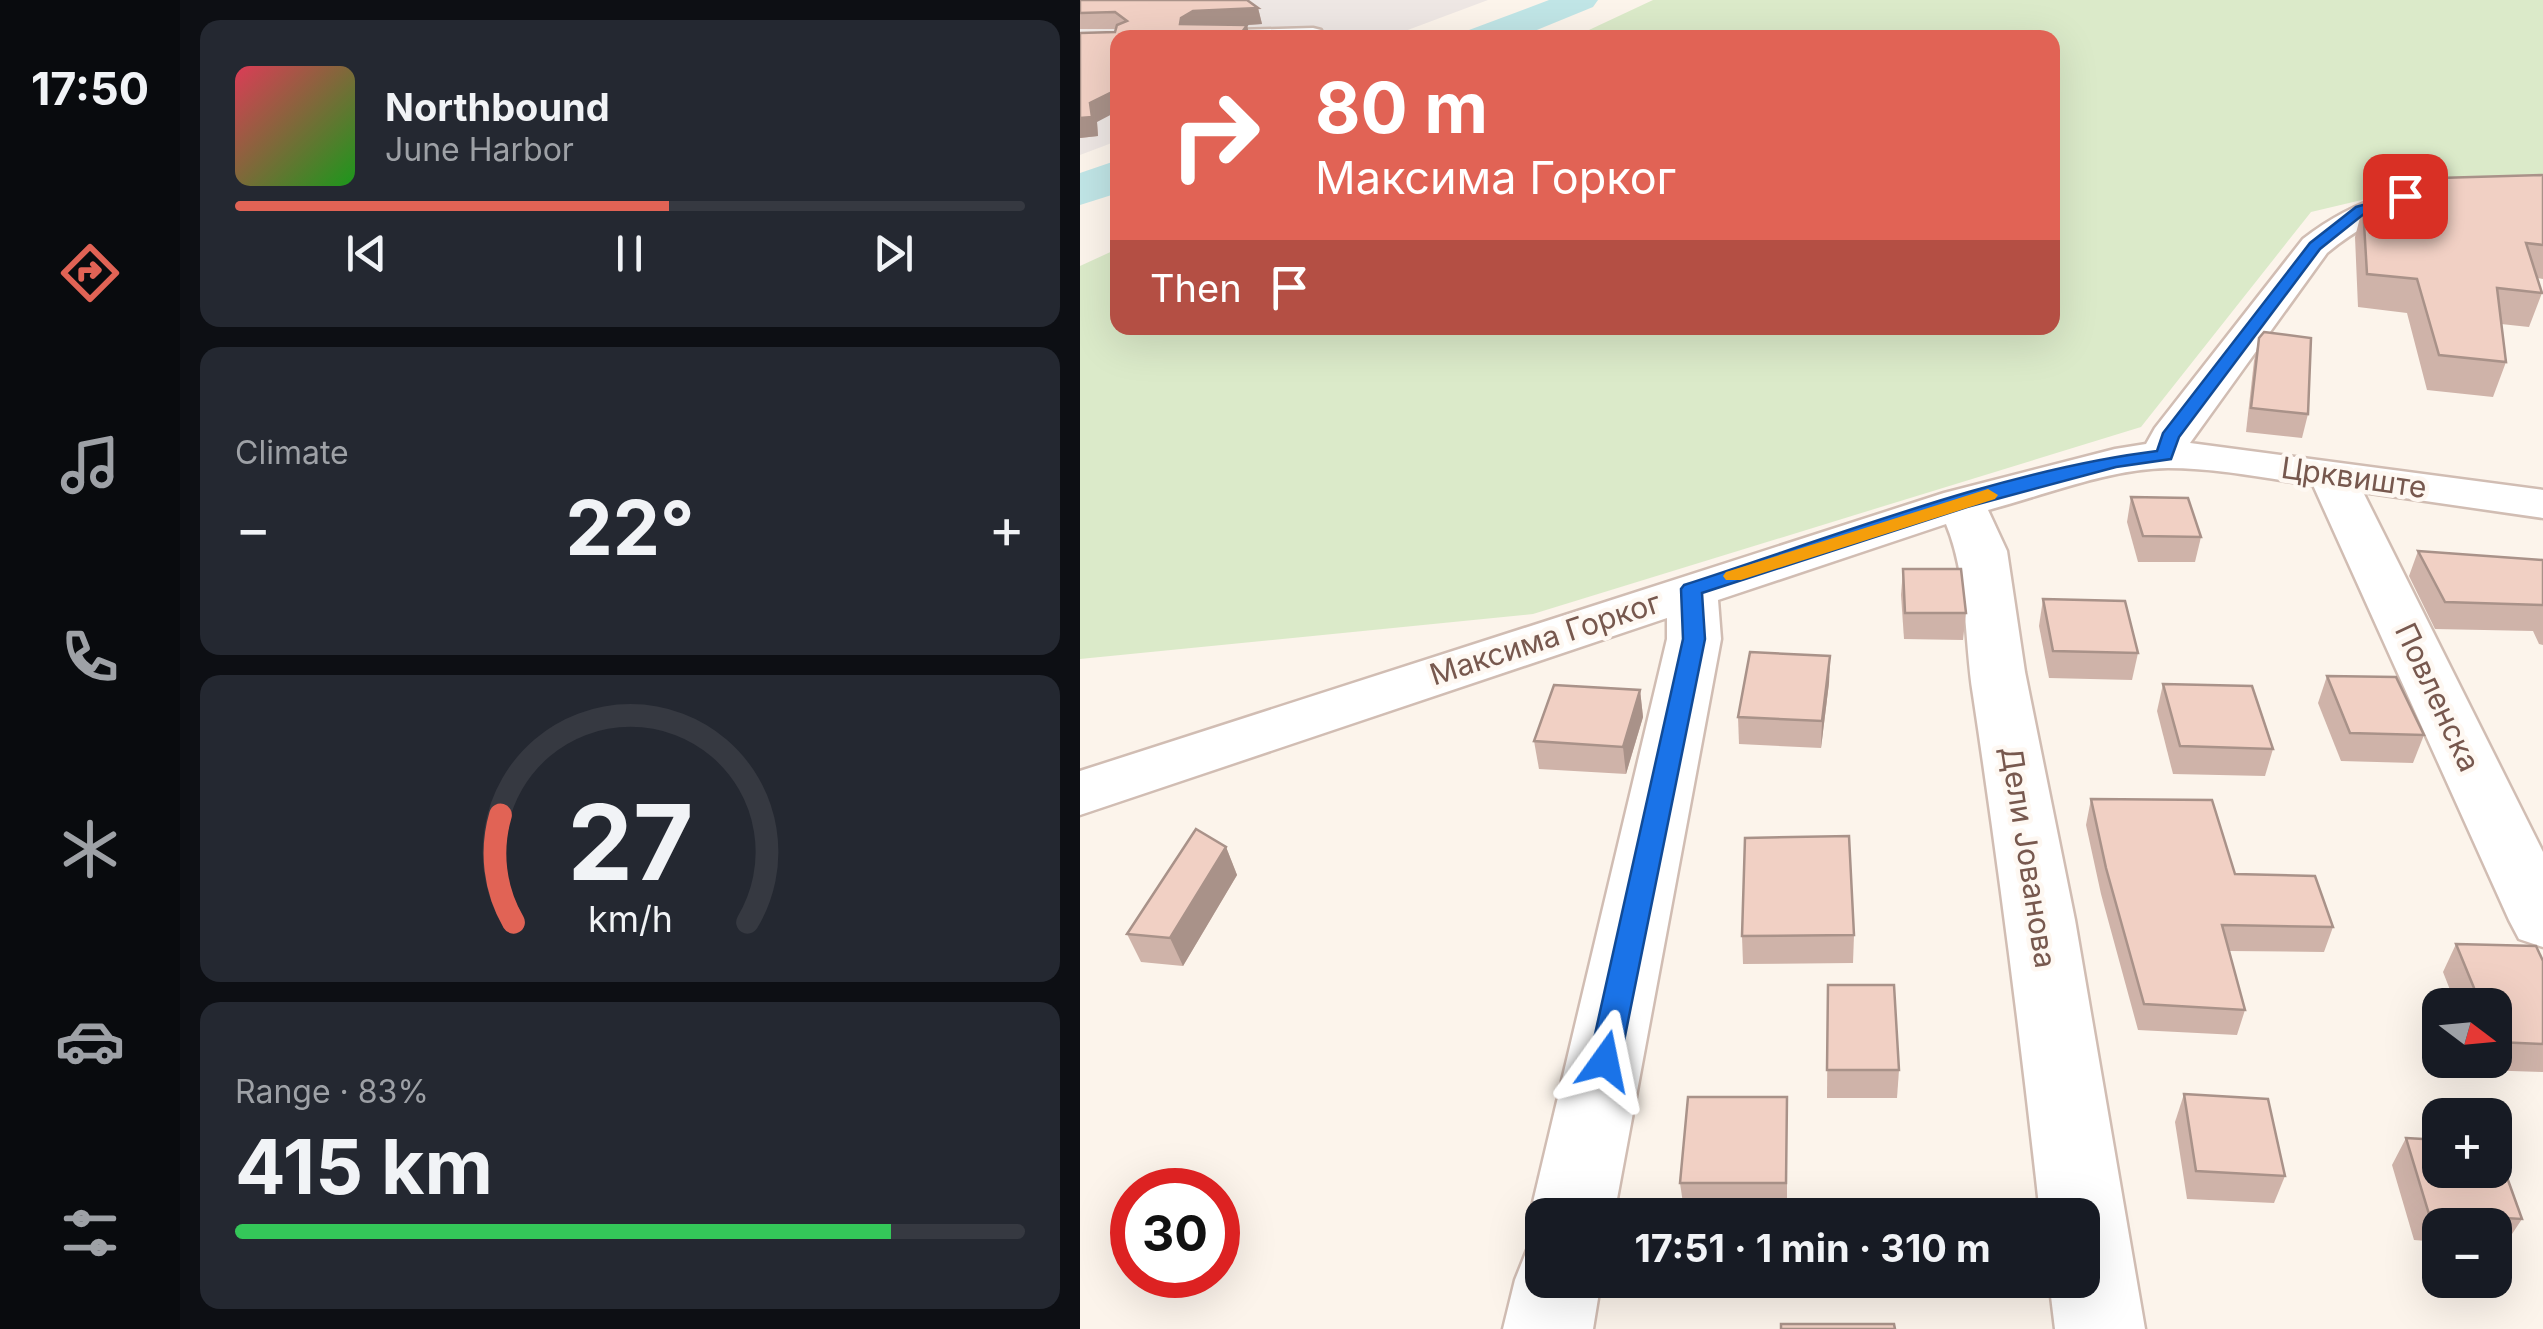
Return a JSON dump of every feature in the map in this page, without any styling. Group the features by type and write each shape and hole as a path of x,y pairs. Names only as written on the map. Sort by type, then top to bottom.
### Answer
{"street":[{"path":"2165,456 2170,437 2315,246 2340,223 2382,201 2405,196 2543,192"},
{"name":"Црквиште","path":"2165,456 2212,458 2543,504"},
{"name":"Максима Горког","path":"1080,793 1960,502 2115,462 2165,456"},
{"name":"Повленска","path":"2332,474 2543,920"},
{"name":"Дели Јованова","path":"1960,502 1982,551 1997,672 2041,920 2080,1198"},
{"path":"1576,1198 1694,639 1692,589"},
{"path":"1548,1329 1554,1298"},
{"name":"Дели Јованова","path":"2095,1298 2100,1329"}],"shaded area":[{"path":"1080,0 1488,0 1408,30 1110,30 1110,144 1080,155"}],"green space":[{"path":"1653,0 2543,0 2543,173 2541,178 2438,182 2311,212 2141,427 1533,614 1080,659 1080,266 1110,252 1110,335 2060,335 2060,30 1589,30"}],"building":[{"path":"1080,0 1247,0 1258,8 1193,11 1181,18 1180,24 1247,25 1244,30 1116,30 1117,25 1127,21 1115,12 1080,13"},
{"path":"1110,32 1110,93 1090,103 1092,117 1080,118 1080,33"},
{"path":"2543,175 2543,245 2526,243 2542,293 2497,288 2506,362 2439,355 2417,279 2367,274 2363,206 2389,192 2438,178"},
{"path":"2264,332 2311,338 2308,414 2251,408 2259,338"},
{"path":"2131,497 2188,498 2201,537 2143,536"},
{"path":"2418,551 2543,560 2543,605 2445,602"},
{"path":"1903,569 1961,569 1966,613 1905,613"},
{"path":"2043,599 2125,601 2138,653 2053,651"},
{"path":"1750,652 1830,656 1822,721 1738,717"},
{"path":"2327,676 2396,677 2424,735 2350,733"},
{"path":"2163,684 2252,686 2273,749 2180,746"},
{"path":"1554,685 1640,690 1623,747 1534,741"},
{"path":"2091,799 2212,800 2235,874 2315,876 2333,927 2222,925 2245,1010 2144,1004"},
{"path":"1196,829 1226,847 1170,938 1127,934"},
{"path":"1849,836 1854,935 1742,936 1745,838"},
{"path":"2456,944 2536,946 2543,961 2543,1044 2512,1043 2512,988 2474,988"},
{"path":"1828,985 1894,985 1899,1070 1827,1070"},
{"path":"2184,1094 2268,1099 2285,1176 2196,1171"},
{"path":"1688,1097 1787,1097 1786,1183 1680,1183"},
{"path":"2406,1138 2422,1139 2422,1188 2511,1188 2522,1219 2512,1218 2512,1208 2427,1208"},
{"path":"1781,1324 1894,1324 1895,1329 1781,1329"}],"waterway":[{"path":"1503,30 1581,0"},
{"path":"1080,190 1110,178"}],"slow traffic":[{"path":"1733,576 1988,495"}],"route":[{"path":"1605,1061 1694,639 1692,589 1960,502 2115,462 2165,456 2170,437 2315,246 2361,210 2405,196"}]}
